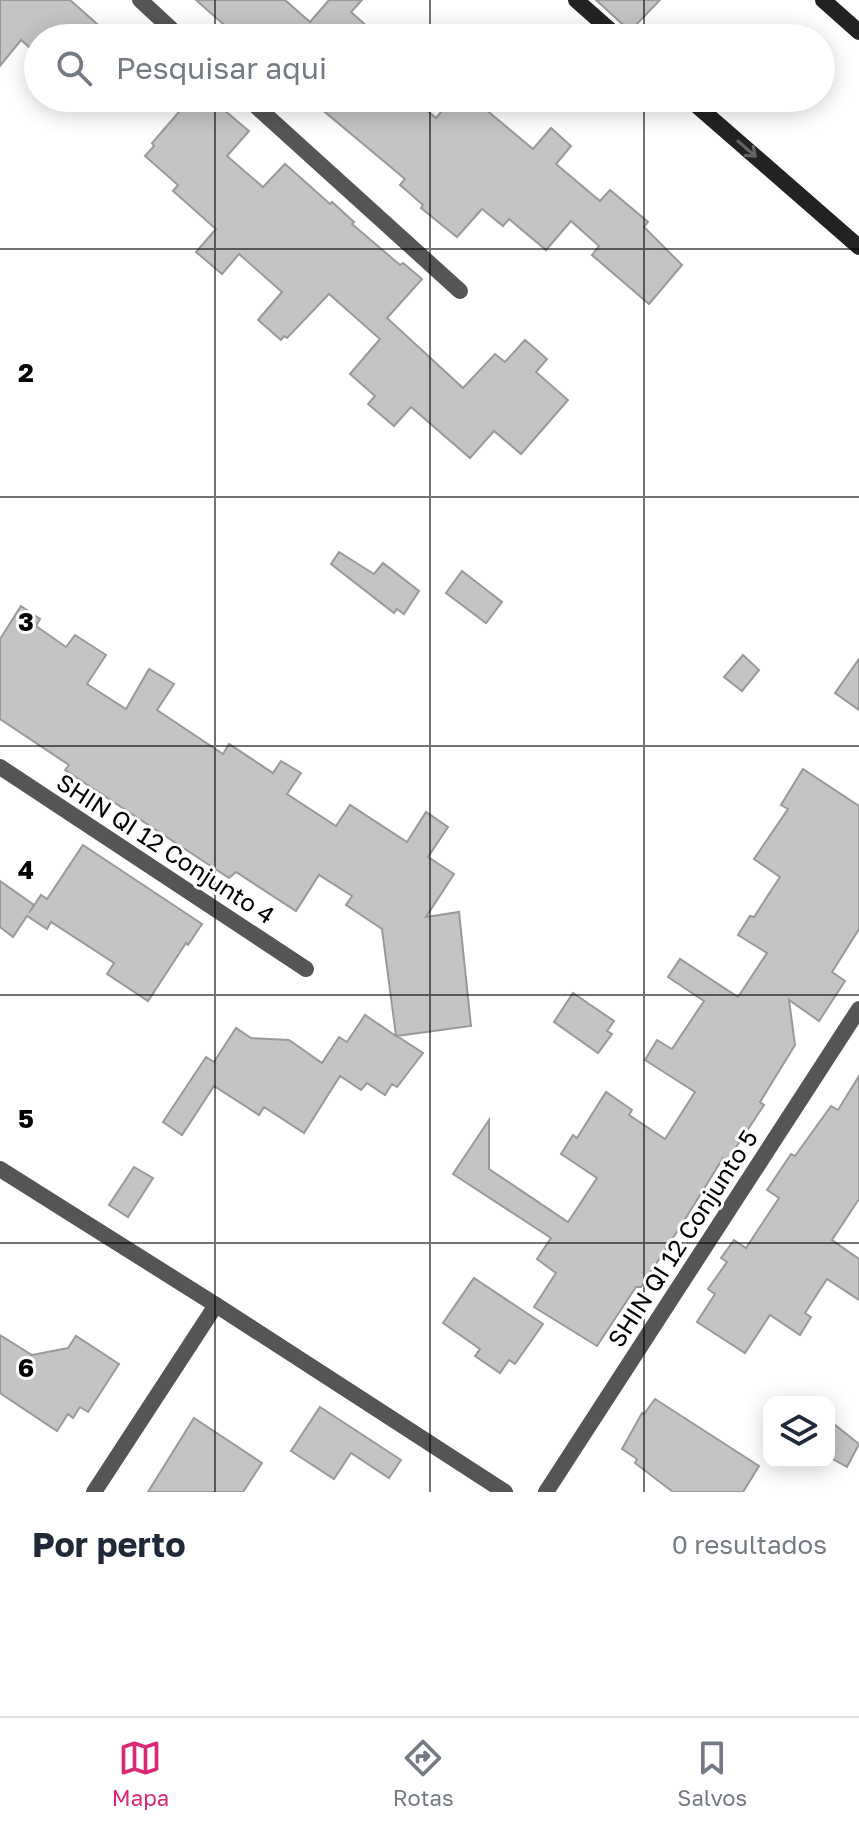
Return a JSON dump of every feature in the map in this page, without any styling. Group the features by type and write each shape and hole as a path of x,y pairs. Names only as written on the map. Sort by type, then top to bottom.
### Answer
{"main road":[{"path":"576,0 603,24"},
{"path":"823,0 859,32"},
{"path":"704,112 859,247"}],"street":[{"path":"140,0 166,24"},
{"path":"262,112 460,291"},
{"name":"SHIN QI 12 Conjunto 4","path":"0,767 306,969"},
{"name":"SHIN QI 12 Conjunto 5","path":"546,1492 859,1009"},
{"path":"0,1169 505,1492"},
{"path":"94,1492 216,1305"}],"building":[{"path":"0,0 70,0 97,24 24,24 24,43 21,40 0,66"},
{"path":"196,0 285,0 310,22 329,0 362,0 351,12 364,24 223,24"},
{"path":"596,0 660,0 637,24 622,24"},
{"path":"179,112 227,112 249,131 227,156 263,187 285,164 330,204 332,202 354,222 352,224 400,265 403,263 422,279 387,318 463,388 495,354 505,362 525,340 547,359 536,372 568,400 521,454 494,431 470,458 411,407 394,426 368,404 375,396 350,374 380,339 329,294 287,338 284,336 281,340 258,320 282,292 239,254 222,274 196,252 216,229 173,191 178,185 145,156 154,146 152,143"},
{"path":"325,112 429,112 436,118 441,112 489,112 533,149 551,128 571,146 556,164 600,201 610,190 648,222 644,227 682,265 649,304 592,255 599,246 571,221 546,250 509,219 503,226 482,209 457,237 421,208 423,205 400,185 405,179"},
{"path":"339,552 374,574 383,563 419,591 404,614 397,609 394,613 331,564"},
{"path":"462,571 502,602 486,623 446,593"},
{"path":"21,606 40,619 36,626 66,647 75,635 106,655 87,684 126,709 149,669 174,684 157,710 223,754 229,744 273,773 281,761 301,773 287,794 336,826 350,805 407,842 426,812 448,827 428,857 454,874 426,917 459,912 471,1026 397,1036 423,1053 397,1087 392,1084 385,1095 367,1083 361,1090 340,1076 304,1133 264,1107 259,1115 214,1086 182,1135 163,1122 206,1057 214,1062 236,1028 251,1038 289,1040 322,1063 339,1037 347,1042 365,1015 396,1036 382,929 346,905 352,896 319,875 296,911 236,872 229,878 65,770 69,765 0,719 0,639"},
{"path":"743,655 759,670 742,691 724,677"},
{"path":"859,659 859,710 835,693"},
{"path":"803,769 859,806 859,929 832,972 845,981 819,1021 789,1000 795,1045 760,1102 764,1105 727,1161 723,1158 641,1287 636,1287 597,1346 534,1307 556,1273 537,1259 551,1238 453,1174 489,1120 489,1169 568,1222 597,1178 561,1154 573,1135 577,1138 606,1092 632,1110 629,1115 665,1139 695,1092 645,1060 657,1040 672,1049 704,1001 668,977 680,959 738,997 767,953 738,935 750,916 754,917 780,877 754,859 788,809 781,805"},
{"path":"83,845 202,924 148,1001 107,974 114,963 51,922 47,929 27,916 13,937 0,927 0,881 34,905 29,913 41,895 47,899"},
{"path":"573,993 614,1021 607,1031 612,1034 598,1053 554,1022"},
{"path":"859,1076 859,1199 832,1240 859,1259 859,1300 827,1279 805,1313 811,1317 800,1335 770,1315 745,1353 697,1322 715,1294 708,1289 727,1262 721,1258 734,1240 746,1248 779,1198 767,1190 791,1154 795,1156 831,1106 838,1110"},
{"path":"134,1167 153,1178 128,1217 109,1205"},
{"path":"474,1278 543,1324 515,1364 509,1360 500,1373 475,1356 480,1349 443,1323"},
{"path":"0,1335 32,1355 68,1348 76,1336 119,1364 88,1412 80,1407 73,1418 68,1414 57,1431 0,1393"},
{"path":"655,1399 759,1466 743,1492 673,1492 635,1463 637,1459 622,1449 642,1413"},
{"path":"320,1407 401,1460 389,1478 351,1453 334,1479 291,1451"},
{"path":"194,1418 262,1463 243,1492 148,1492"},
{"path":"835,1425 859,1444 847,1467 835,1460"}]}
